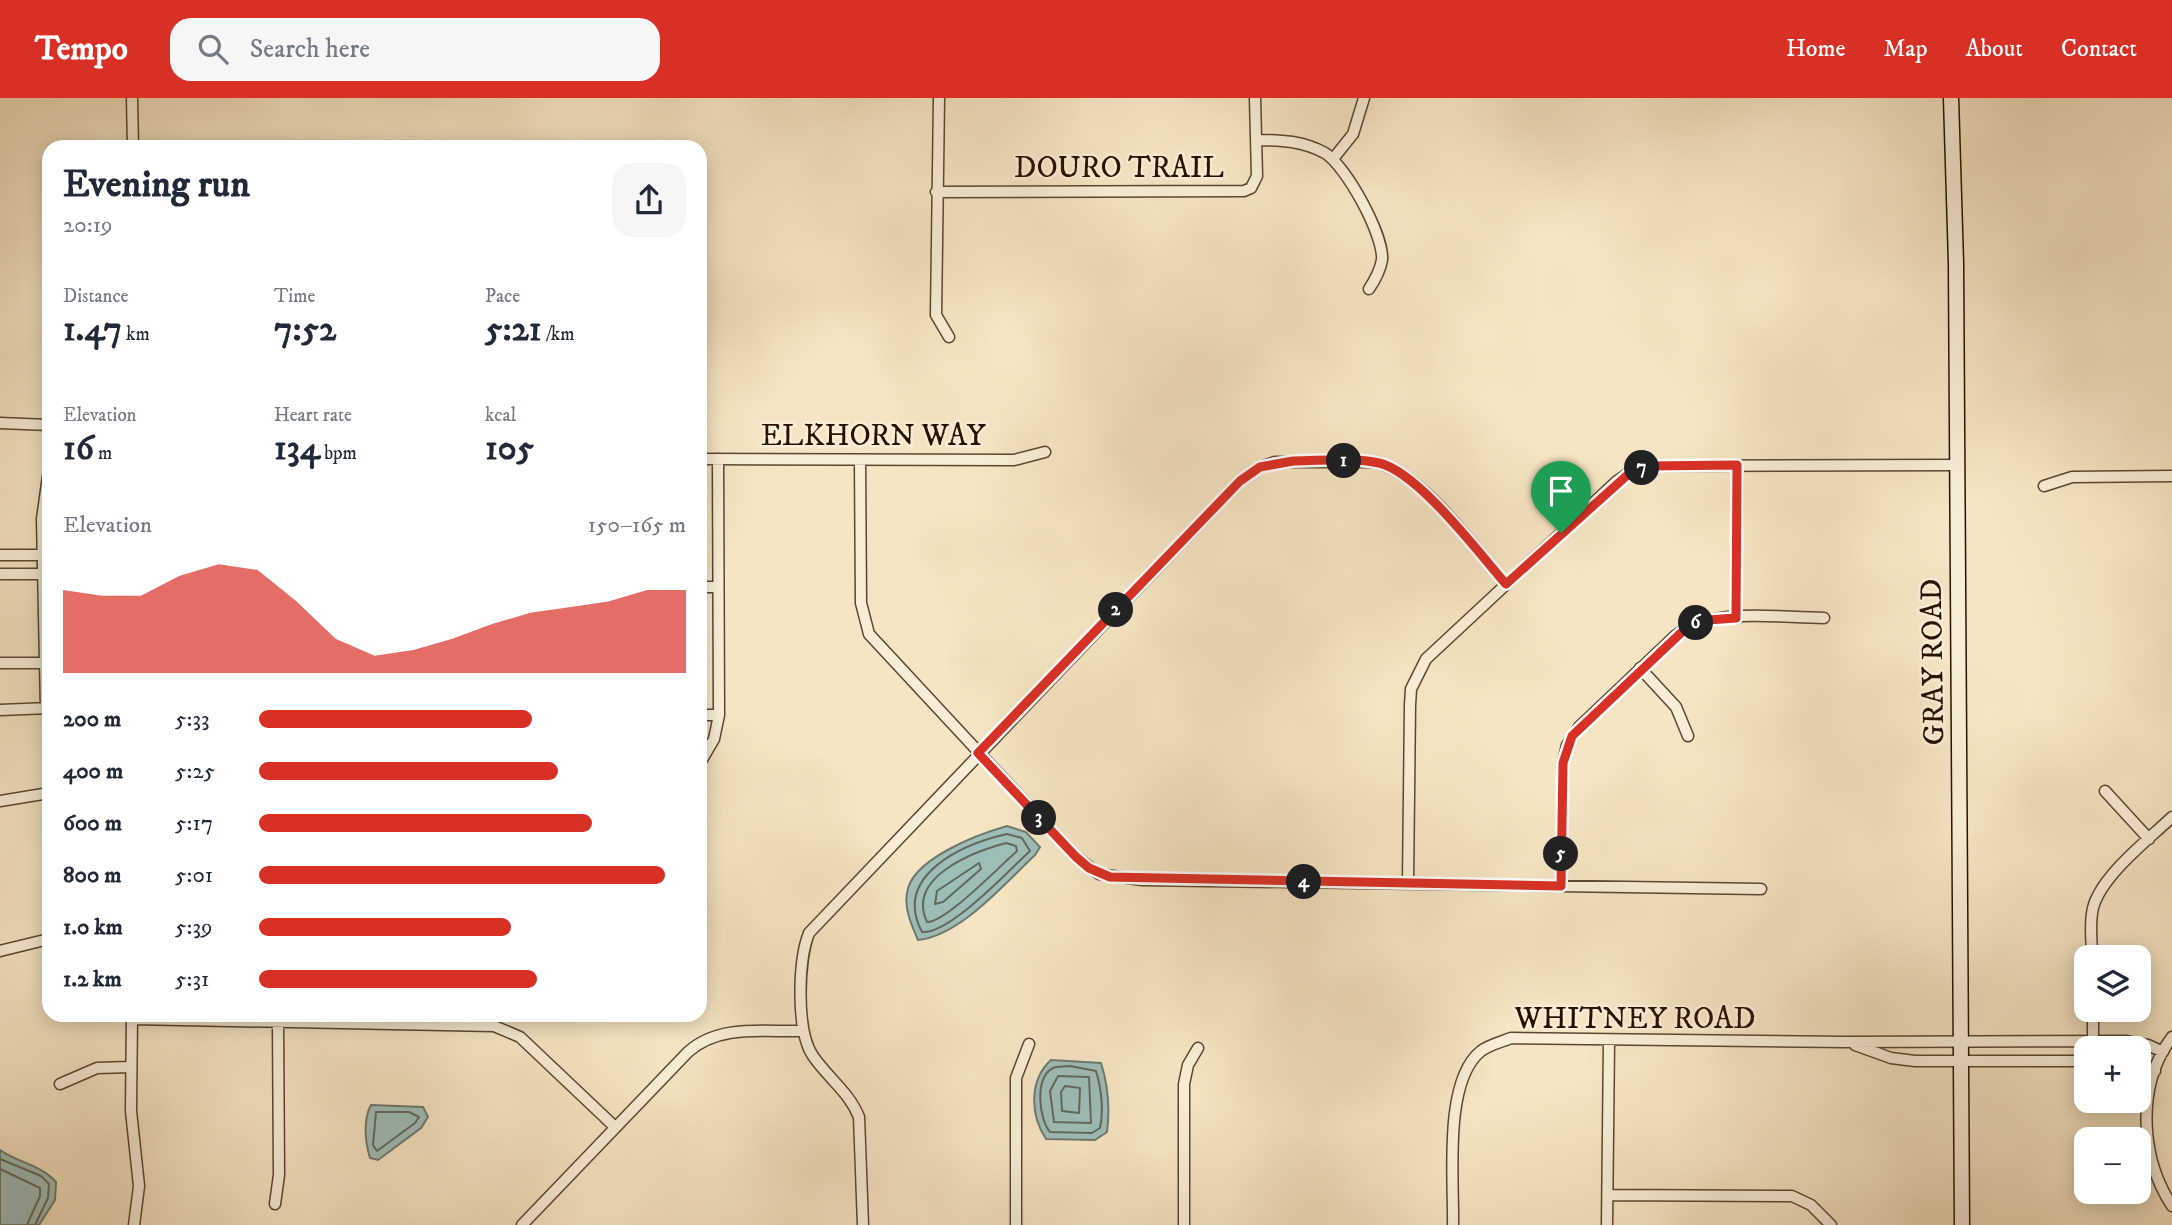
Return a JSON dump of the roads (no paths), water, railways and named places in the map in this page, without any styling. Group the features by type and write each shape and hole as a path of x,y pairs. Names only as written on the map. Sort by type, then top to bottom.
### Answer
{"street":[{"path":"132,98 133,140"},
{"path":"939,98 936,315 949,337"},
{"name":"DOURO TRAIL","path":"936,192 1244,191 1251,188 1258,176 1255,98"},
{"path":"1333,159 1353,134 1364,98"},
{"name":"GRAY ROAD","path":"1951,98 1957,465 1962,1225"},
{"path":"1257,140 1287,140 1306,145 1333,159 1351,184 1376,234 1382,258 1378,275 1369,289"},
{"path":"0,423 42,425"},
{"name":"ELKHORN WAY","path":"707,459 1014,460 1045,452"},
{"path":"707,752 715,739 719,715 718,459"},
{"path":"860,460 861,603 864,623 875,643 1089,868 1110,877 1761,888"},
{"path":"863,1225 862,1132 859,1116 848,1096 811,1054 802,1031 802,954 809,933 1240,481 1260,467 1293,461 1376,462 1397,470 1445,515 1506,584"},
{"path":"1736,618 1737,465"},
{"path":"1408,883 1411,689 1426,659 1633,470 1648,466 1957,465"},
{"path":"2044,486 2083,476 2172,476"},
{"path":"0,555 42,555"},
{"path":"0,574 42,574"},
{"path":"707,587 718,587"},
{"path":"1561,886 1562,772 1567,745 1579,727 1640,668 1692,625 1708,620 1736,618 1824,618"},
{"path":"0,663 42,663"},
{"path":"1640,668 1676,707 1688,736"},
{"path":"0,710 42,708"},
{"path":"707,715 719,715"},
{"path":"2105,791 2150,839"},
{"path":"0,801 42,794"},
{"path":"2092,945 2092,916 2098,895 2172,817"},
{"path":"0,951 42,941"},
{"path":"132,1022 131,1120 139,1186 134,1225"},
{"path":"275,1204 279,1175 278,1022"},
{"path":"329,1022 482,1025 503,1029 520,1037 615,1127"},
{"path":"522,1225 615,1127 705,1039 729,1032 802,1031"},
{"path":"2172,1037 2155,1071 2148,1097 2147,1136 2154,1168 2172,1206"},
{"name":"WHITNEY ROAD","path":"1453,1225 1457,1092 1480,1052 1511,1038 2074,1045"},
{"path":"1607,1225 1609,1041"},
{"name":"WHITNEY ROAD","path":"1846,1042 1891,1058 2074,1061"},
{"path":"1016,1225 1016,1078 1029,1044"},
{"name":"WHITNEY ROAD","path":"2151,1047 2163,1052"},
{"path":"1184,1225 1184,1084 1188,1065 1198,1048"},
{"path":"61,1084 89,1070 130,1067"},
{"path":"2151,1069 2155,1071"},
{"path":"1608,1195 1792,1196 1811,1205 1831,1225"}],"water":[{"path":"1007,826 1026,832 1040,847 1035,855 965,919 950,929 918,940 909,917 907,893 911,881 920,869 964,842"},
{"path":"1051,1060 1101,1063 1107,1088 1108,1123 1107,1132 1095,1140 1046,1139 1041,1130 1034,1098 1039,1077"},
{"path":"371,1105 423,1107 428,1117 421,1128 378,1160 370,1158 366,1138 367,1117"},
{"path":"0,1150 44,1172 56,1182 55,1200 39,1225 0,1225"}]}
